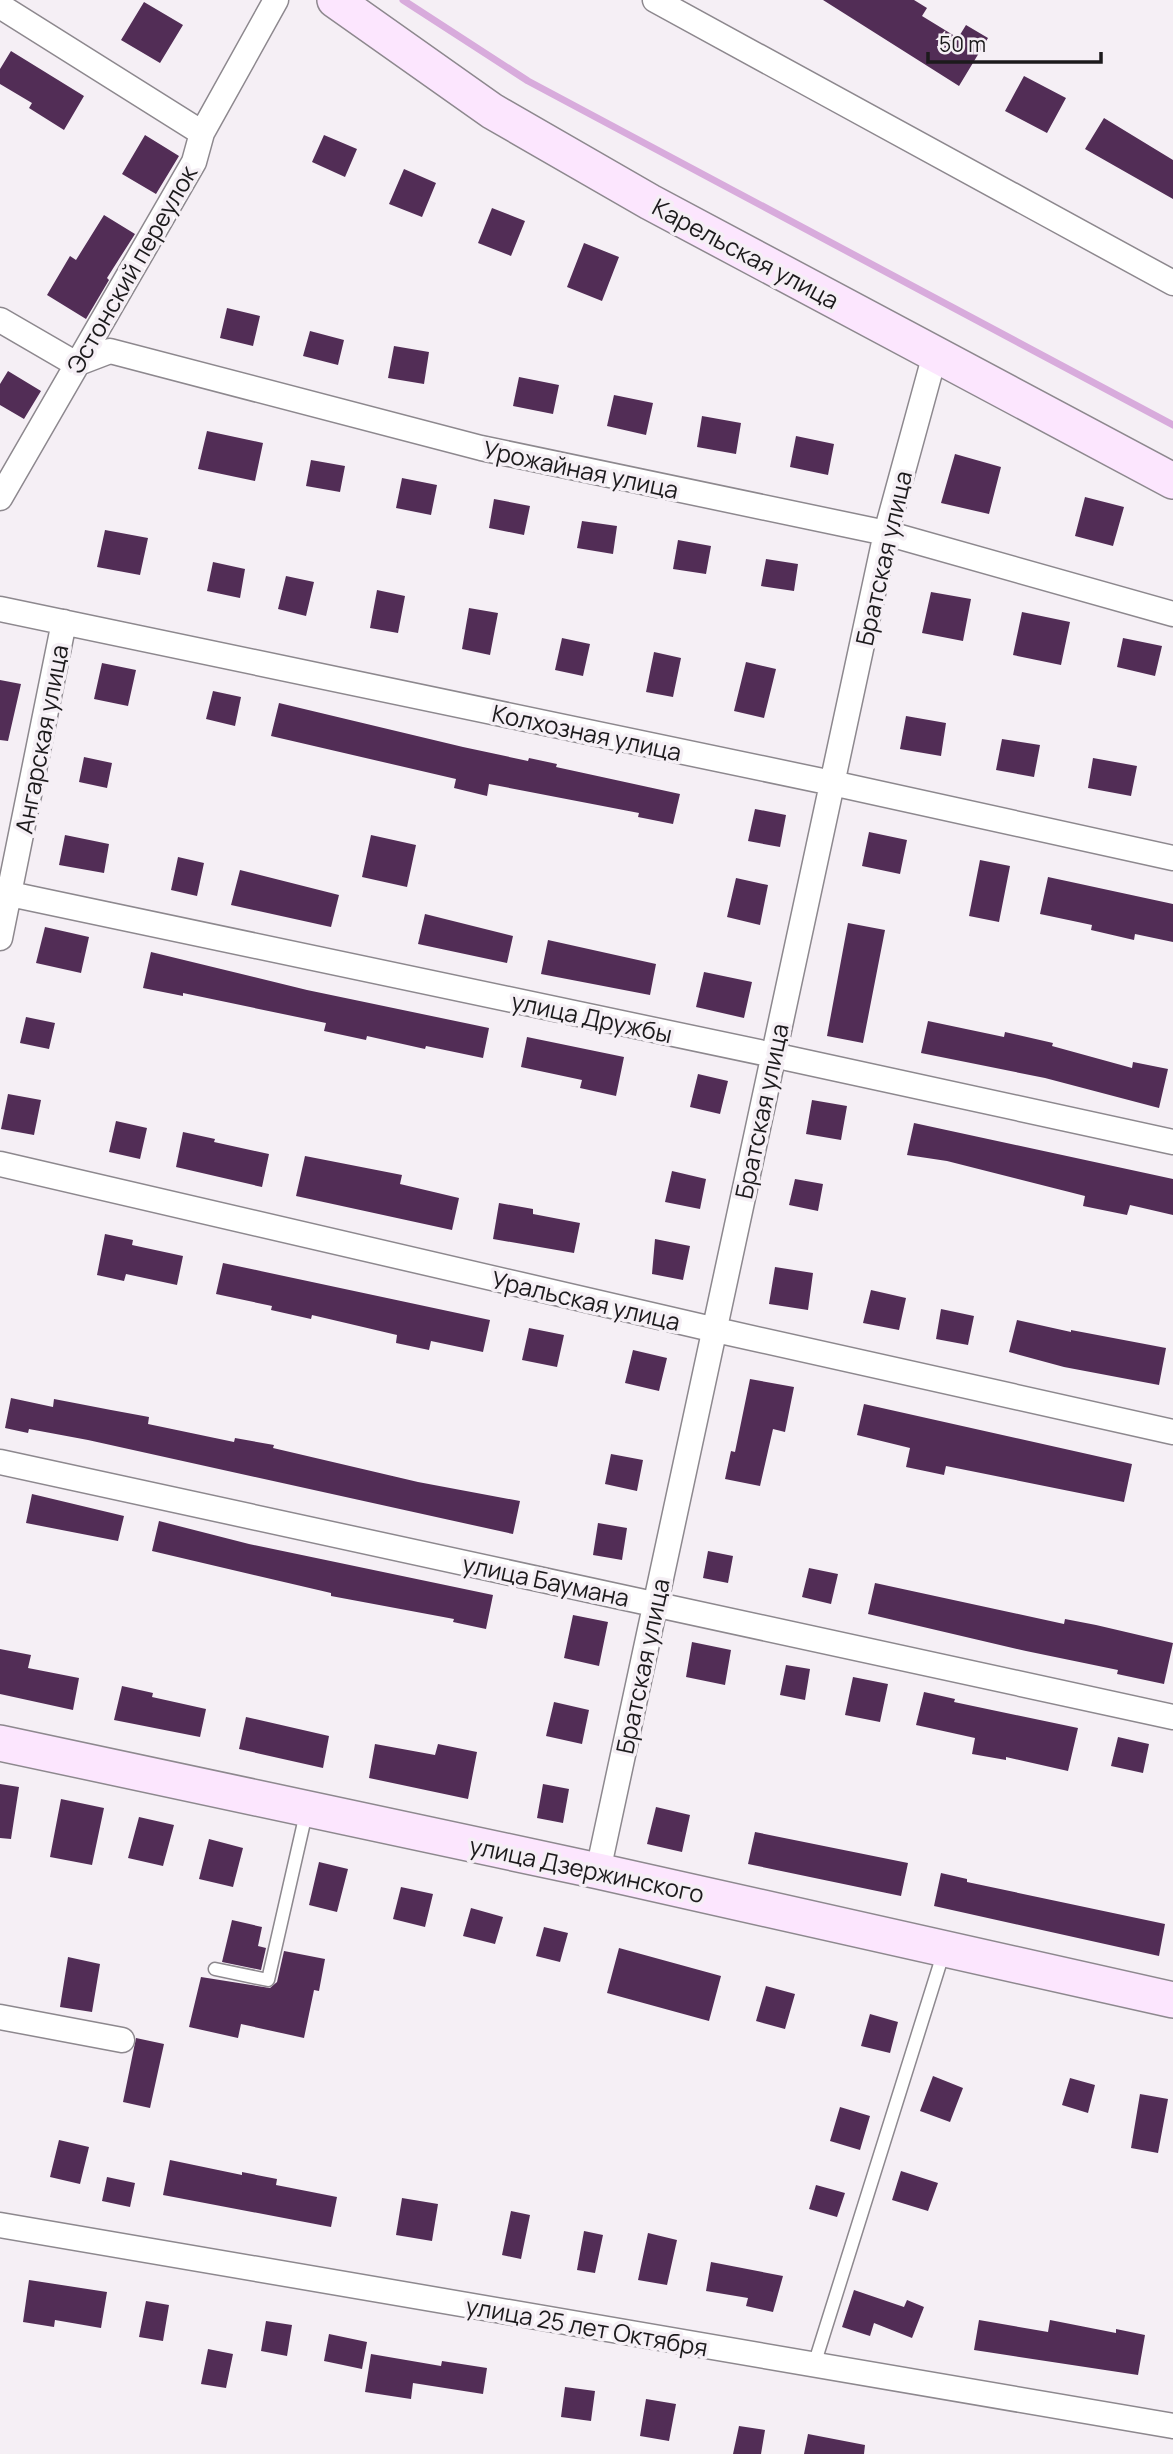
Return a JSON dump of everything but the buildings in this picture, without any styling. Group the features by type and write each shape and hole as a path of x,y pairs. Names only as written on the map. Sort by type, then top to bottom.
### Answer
{"street":[{"name":"Эстонский переулок","path":"0,498 194,162 202,133 276,0"},
{"path":"655,0 1173,283"},
{"name":"Карельская улица","path":"338,1 492,111 650,202 1173,481"},
{"path":"0,6 202,133"},
{"path":"0,320 76,364"},
{"name":"Урожайная улица","path":"76,364 110,351 481,448 886,533 1173,614"},
{"name":"Братская улица","path":"598,1871 886,533 935,354"},
{"name":"Колхозная улица","path":"0,609 832,783 1173,859"},
{"name":"Ангарская улица","path":"0,938 64,622"},
{"name":"улица Дружбы","path":"10,894 1173,1142"},
{"name":"Уральская улица","path":"0,1164 716,1330 1173,1432"},
{"name":"улица Баумана","path":"0,1462 1173,1717"},
{"name":"улица Дзержинского","path":"0,1743 598,1871 1173,2000"},
{"path":"0,2017 122,2040"},
{"name":"улица 25 лет Октября","path":"0,2225 1173,2426"}],"lane":[{"path":"215,1969 268,1980 307,1809"},
{"path":"814,2365 945,1949"}],"waterway":[{"path":"403,0 528,81 1173,425"}]}
